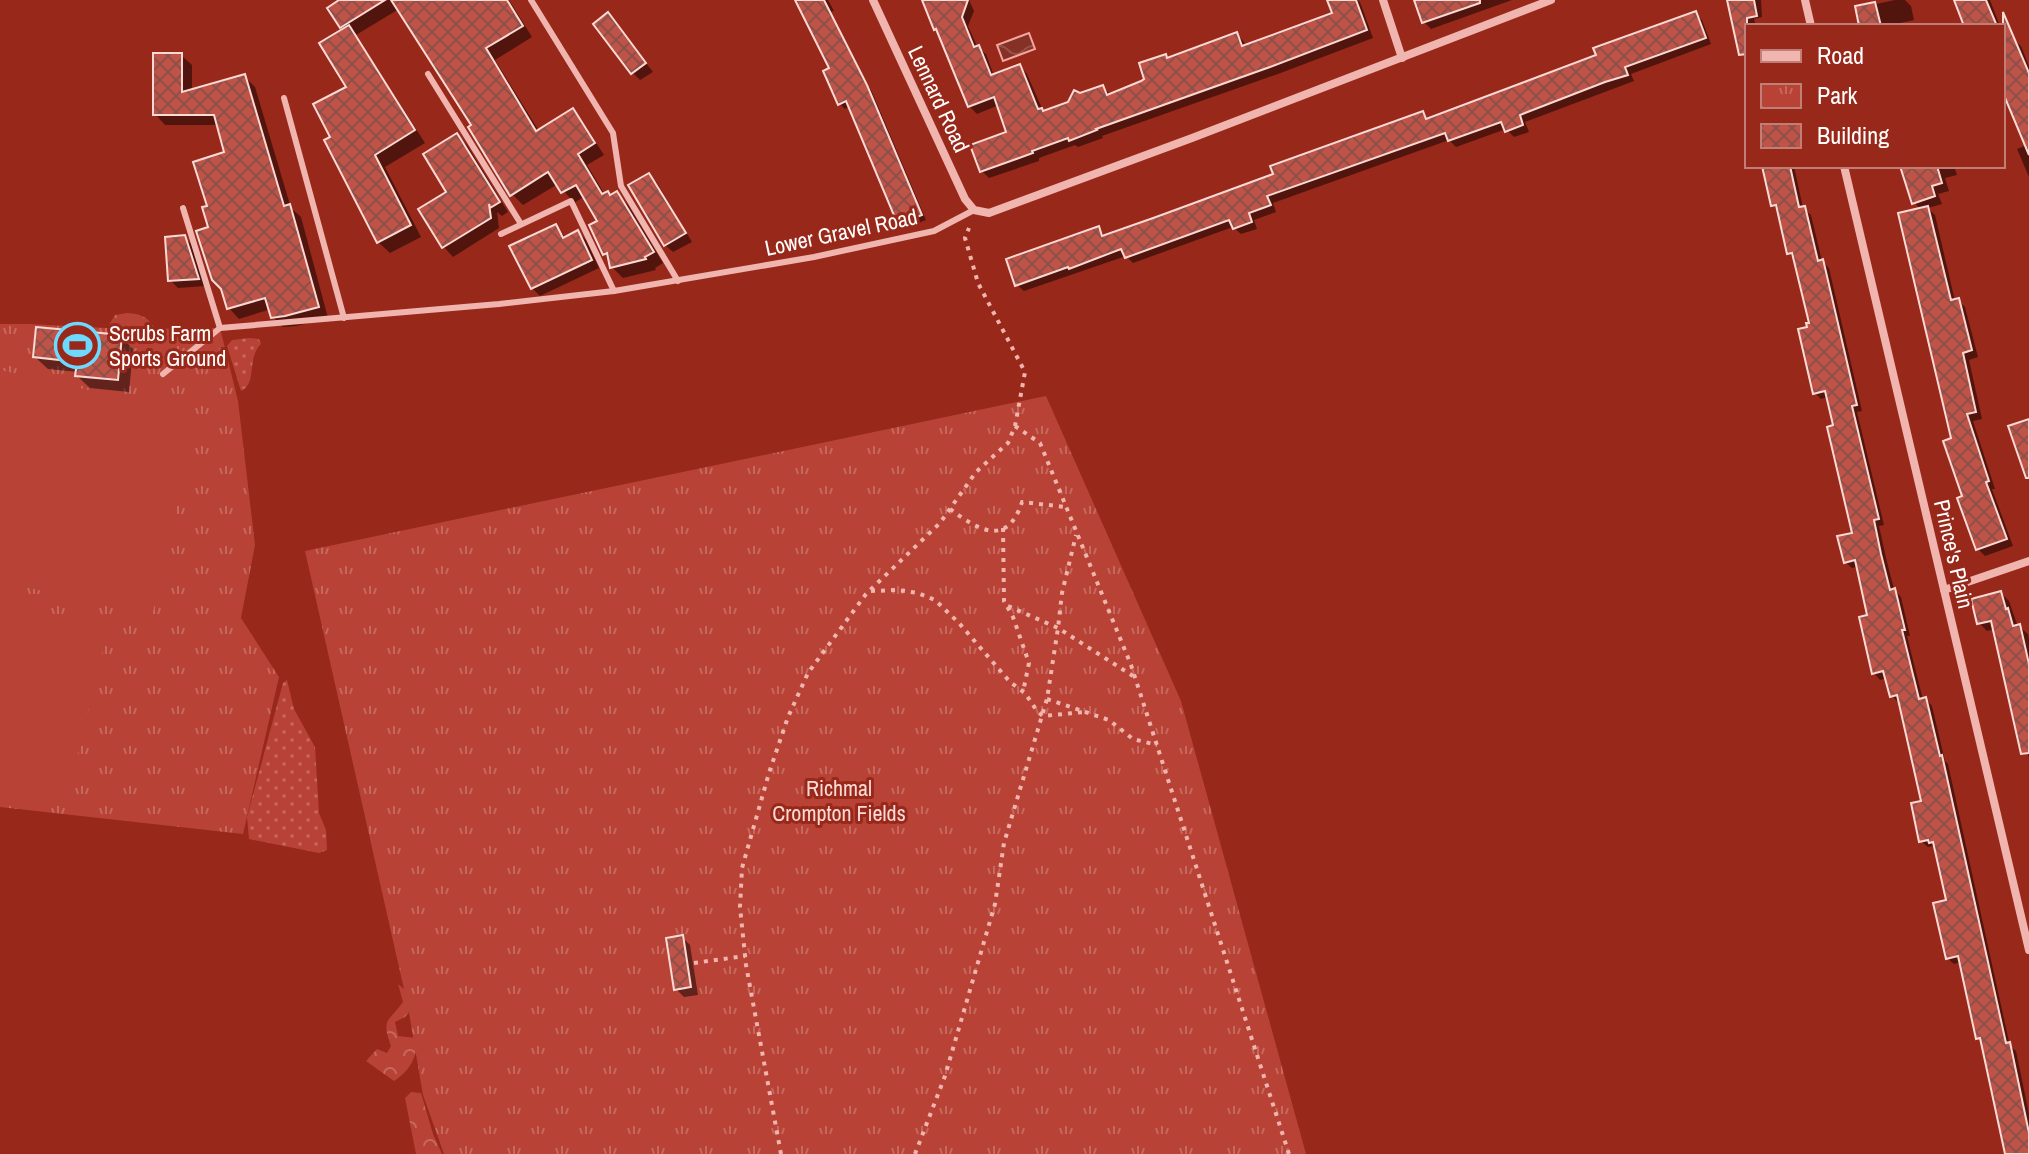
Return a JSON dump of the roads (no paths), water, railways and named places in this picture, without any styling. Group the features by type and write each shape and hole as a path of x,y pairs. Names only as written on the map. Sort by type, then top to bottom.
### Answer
{"street":[{"name":"Lennard Road","path":"873,0 965,199 974,210"},
{"path":"1383,0 1402,58"},
{"name":"Lower Gravel Road","path":"974,210 989,213 1551,0"},
{"path":"1805,0 1811,24"},
{"name":"Prince's Plain","path":"1844,168 2029,950"},
{"path":"1944,590 2029,561"}],"lane":[{"path":"531,0 613,133 621,186 678,281"},
{"path":"428,74 521,224"},
{"path":"284,98 344,318"},
{"path":"501,234 571,201 614,291"},
{"path":"163,374 220,328 183,208"},
{"name":"Lower Gravel Road","path":"220,328 499,304 678,281 814,257 934,231 974,210"}],"water":[{"path":"1029,33 1035,49 1003,61 997,45"}],"place":[{"name":"Scrubs Farm Sports Ground","path":"78,346"}],"park label":[{"name":"Richmal Crompton Fields","path":"839,800"}]}
